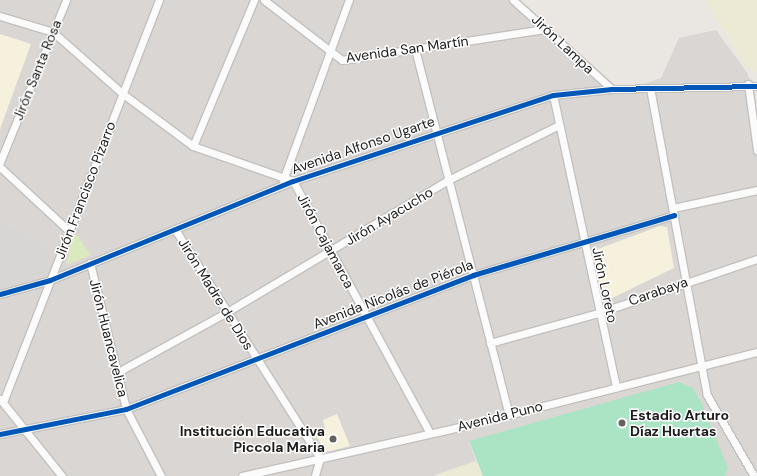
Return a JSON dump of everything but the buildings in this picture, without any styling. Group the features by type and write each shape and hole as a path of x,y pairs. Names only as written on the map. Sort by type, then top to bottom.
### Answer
{"street":[{"name":"Jirón Santa Rosa","path":"0,162 66,0"},
{"name":"Jirón Francisco Pizarro","path":"1,400 50,280 159,0"},
{"path":"194,146 254,0"},
{"name":"Avenida San Martín","path":"264,0 342,60 545,29"},
{"path":"280,187 349,0"},
{"name":"Jirón Lampa","path":"513,0 612,89"},
{"name":"Jirón Cajamarca","path":"0,16 53,32 122,94 194,146 294,181 430,433"},
{"path":"415,49 435,133 509,414"},
{"path":"748,84 757,150"},
{"name":"Avenida Alfonso Ugarte","path":"0,294 50,280 90,263 176,231 294,181 553,95 612,89 748,84 757,86"},
{"path":"650,88 688,281 707,395 754,476"},
{"name":"Jirón Loreto","path":"553,95 598,313 616,387"},
{"name":"Jirón Ayacucho","path":"118,372 227,312 448,180 559,125"},
{"path":"0,167 69,231"},
{"path":"673,208 757,190"},
{"name":"Avenida Nicolás de Piérola","path":"0,434 126,409 473,275 674,215"},
{"name":"Jirón Madre de Dios","path":"176,231 320,458"},
{"name":"Carabaya","path":"490,342 598,313 688,281 757,259"},
{"name":"Jirón Huancavelica","path":"90,263 126,409 161,476"},
{"name":"Avenida Puno","path":"242,476 509,414 702,364 757,352"},
{"path":"1,400 62,476"},
{"path":"315,476 320,458"}],"shaded area":[{"path":"0,0 509,0 619,93 661,78 679,38 716,30 748,74 757,119 757,476 725,476 469,442 476,461 435,476 0,476"},
{"path":"706,0 757,0 757,72 745,67"},
{"path":"0,34 31,44 0,129"},
{"path":"0,222 53,251 44,274 0,284"},
{"path":"660,226 667,227 674,268 608,300 600,292 592,258 595,250"},
{"name":"Institución Educativa Piccola Maria","path":"337,414 350,446 326,452 314,432 325,428 323,420"},
{"path":"476,461 483,476 435,476 437,474"}],"green space":[{"path":"73,235 77,235 91,255 66,265"},
{"name":"Estadio Arturo Díaz Huertas","path":"679,382 693,388 702,404 728,468 725,476 483,476 469,441"}],"cycle path":[{"path":"0,294 50,280 293,181 553,95 612,89 757,86"},
{"path":"0,434 126,409 473,275 674,215"}],"place":[{"name":"Estadio Arturo Díaz Huertas","path":"622,423"},
{"name":"Institución Educativa Piccola Maria","path":"333,439"}]}
